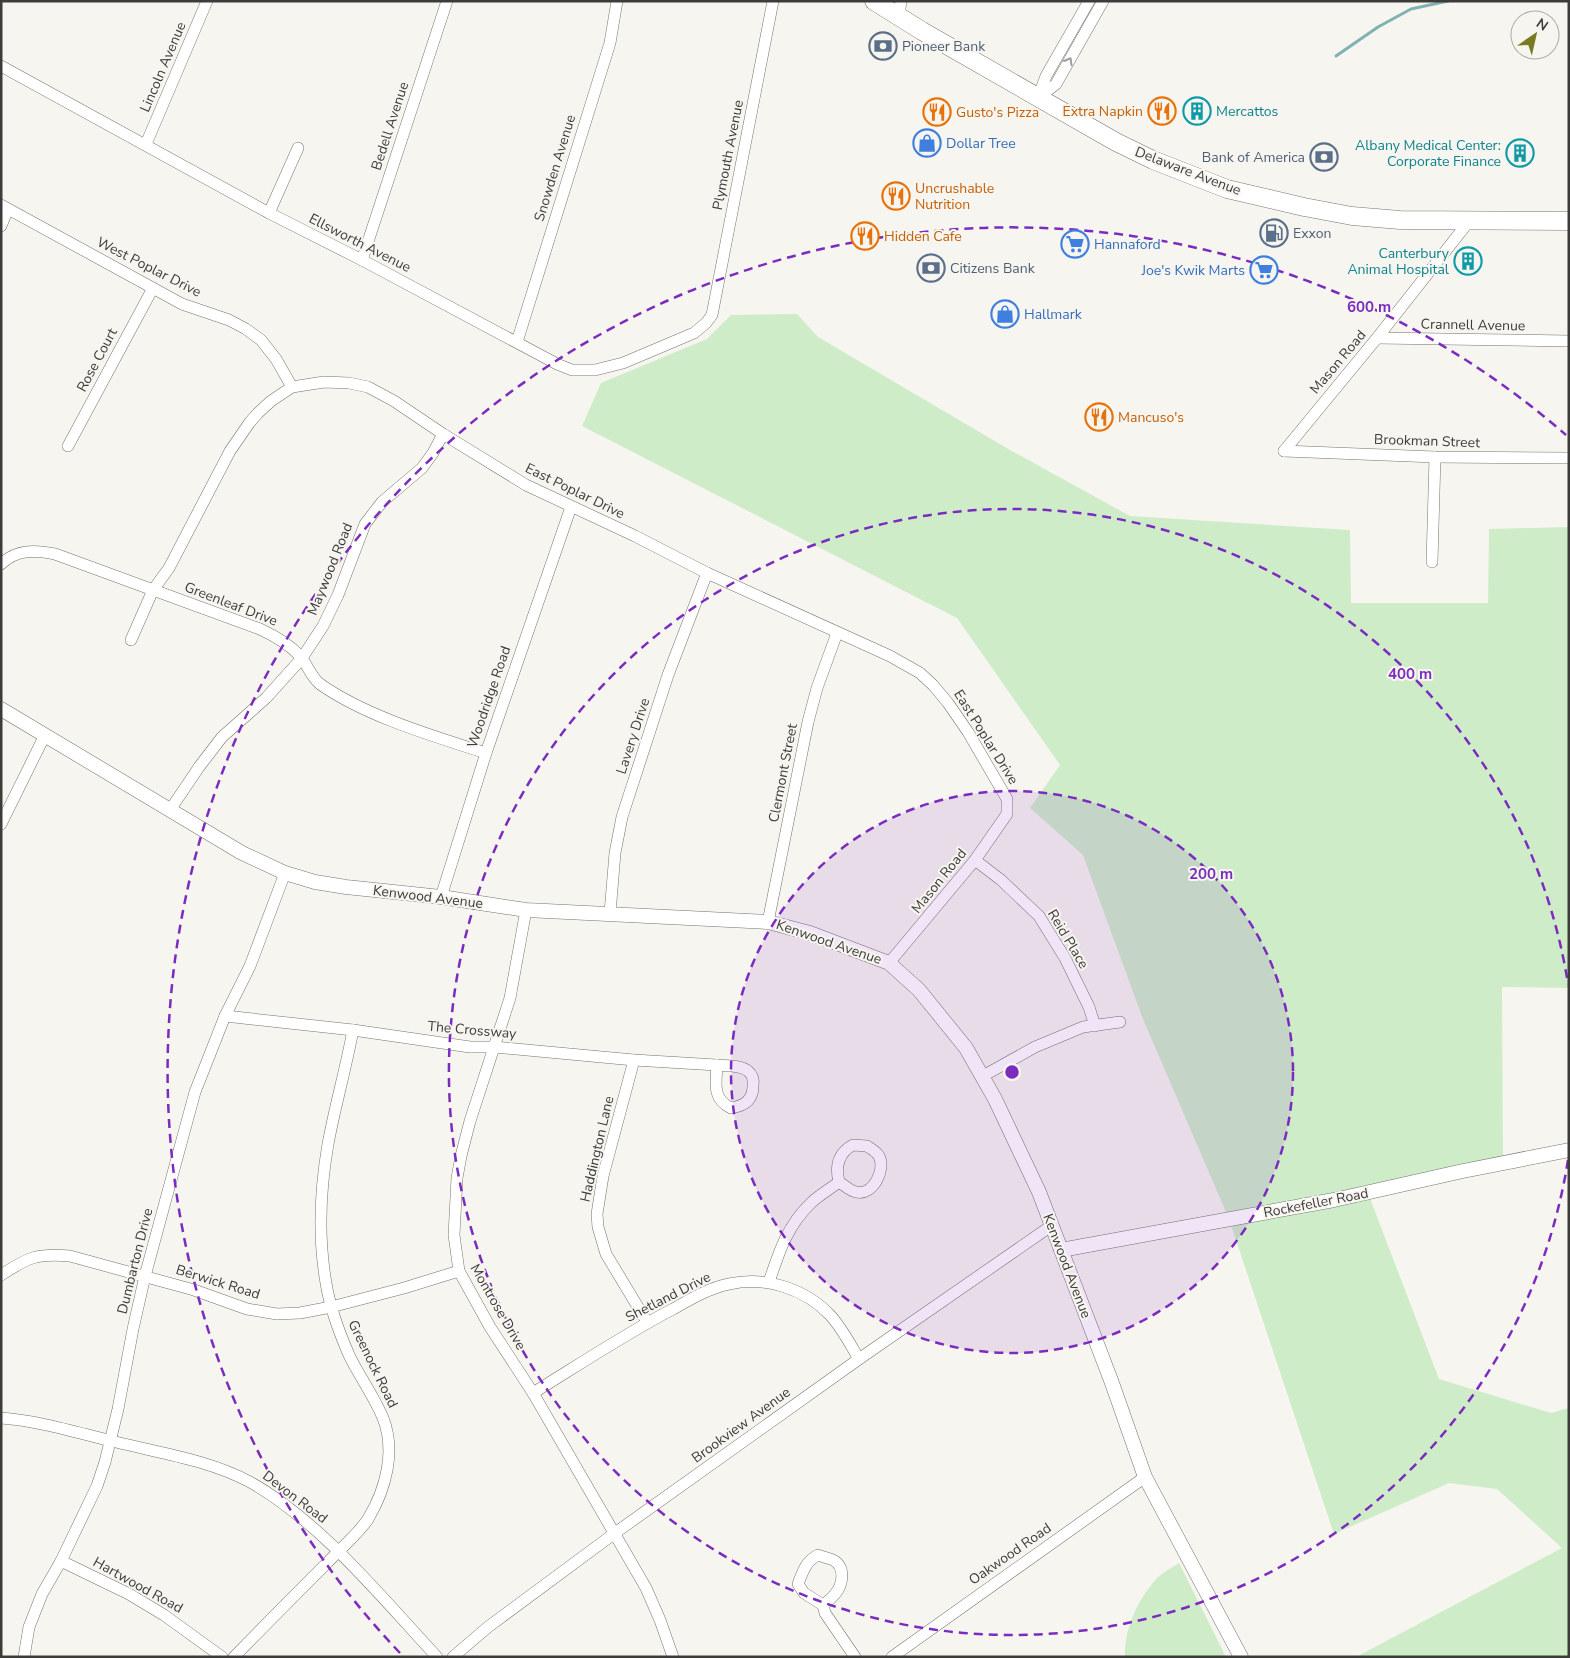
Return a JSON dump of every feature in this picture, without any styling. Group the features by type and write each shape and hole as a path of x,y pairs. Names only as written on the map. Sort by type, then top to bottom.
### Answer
{"main road":[{"name":"Delaware Avenue","path":"874,1 900,9 1038,98 1116,142 1153,160 1228,189 1304,208 1352,216 1400,220 1569,221"}],"street":[{"name":"Lincoln Avenue","path":"146,144 207,1"},
{"name":"Bedell Avenue","path":"362,260 447,1"},
{"name":"Snowden Avenue","path":"517,342 610,42 617,1"},
{"name":"Plymouth Avenue","path":"712,315 773,1"},
{"path":"1038,98 1046,76 1089,1"},
{"path":"1038,98 1056,84 1103,1"},
{"name":"Ellsworth Avenue","path":"1,66 269,213 362,260 557,364 572,370 597,370 623,363 694,333 712,315"},
{"path":"269,213 298,148"},
{"path":"1,226 5,207"},
{"name":"West Poplar Drive","path":"5,207 182,304 229,320 250,332 261,340 276,359 292,387"},
{"name":"Mason Road","path":"1284,451 1377,338 1470,220"},
{"name":"Rose Court","path":"68,446 153,288"},
{"name":"Crannell Avenue","path":"1377,338 1569,341"},
{"name":"East Poplar Drive","path":"131,640 153,590 169,568 237,440 258,413 271,401 292,387 324,382 349,383 368,388 394,401 507,474 571,507 635,536 707,573 890,656 920,674 933,685 948,703 968,732 1007,799 1007,814"},
{"name":"Maywood Road","path":"170,810 222,736 266,698 302,658 323,626 365,524 382,502 422,468 443,434"},
{"name":"Brookman Street","path":"1284,451 1435,457 1569,458"},
{"path":"1432,562 1435,457"},
{"name":"Woodridge Road","path":"441,898 486,753 571,507"},
{"name":"Greenleaf Drive","path":"1,564 14,555 29,551 56,554 260,629 281,640 302,658 310,674 319,683 345,699 436,737 486,753"},
{"name":"Lavery Drive","path":"610,914 615,853 622,818 668,674 707,573"},
{"name":"Clermont Street","path":"768,922 810,713 816,688 837,633"},
{"name":"Kenwood Avenue","path":"1,709 242,853 285,873 315,882 526,910 768,922 810,933 889,963 919,990 966,1048 995,1099 1039,1192 1112,1383 1145,1476 1241,1657"},
{"path":"1,824 45,735"},
{"name":"Mason Road","path":"889,963 975,860 1007,814"},
{"name":"Reid Place","path":"975,860 1001,880 1038,916 1065,958 1089,1007 1095,1026"},
{"name":"Dumbarton Drive","path":"24,1657 29,1627 42,1594 61,1561 97,1486 118,1409 133,1329 146,1276 195,1092 225,1016 250,966 285,873"},
{"name":"Montrose Drive","path":"526,910 510,998 470,1121 461,1156 457,1178 454,1235 459,1271 490,1327 533,1393 646,1588 673,1657"},
{"name":"The Crossway","path":"225,1016 353,1030 462,1046 717,1065"},
{"path":"982,1076 1035,1047 1083,1028 1120,1022"},
{"name":"Greenock Road","path":"234,1657 367,1520 385,1482 390,1448 389,1437 382,1417 349,1355 331,1307 324,1273 320,1215 328,1143 347,1065 353,1030"},
{"name":"Haddington Lane","path":"634,1060 603,1176 597,1214 598,1228 606,1254 647,1322"},
{"path":"853,1145 867,1146 879,1156 881,1163 880,1173 874,1186 868,1190 855,1192 839,1182 837,1173 838,1162 847,1148 853,1145"},
{"name":"Rockefeller Road","path":"1061,1250 1334,1200 1463,1171 1569,1150"},
{"path":"769,1282 782,1243 796,1219 812,1202 839,1182"},
{"name":"Brookview Avenue","path":"453,1657 488,1627 615,1533 859,1359 1051,1226"},
{"name":"Berwick Road","path":"1,1275 30,1258 49,1254 70,1256 194,1290 247,1309 277,1314 300,1313 331,1307 459,1271"},
{"name":"Shetland Drive","path":"533,1393 647,1322 697,1296 728,1284 750,1281 769,1282 790,1288 807,1297 829,1314 859,1359"},
{"name":"Devon Road","path":"1,1418 47,1424 199,1462 249,1481 275,1498 338,1551 437,1657"},
{"name":"Oakwood Road","path":"892,1657 1145,1476"},
{"name":"Hartwood Road","path":"61,1561 129,1594 164,1614 222,1657"},
{"path":"824,1605 825,1613 855,1657"}],"green space":[{"path":"797,314 818,337 1010,450 1130,516 1350,530 1351,603 1488,603 1489,529 1569,527 1569,988 1502,987 1503,1163 1368,1193 1439,1379 1551,1413 1569,1408 1569,1657 1356,1657 1562,1548 1497,1489 1449,1483 1334,1534 1229,1219 1143,1019 1083,855 1030,808 1060,765 957,618 582,426 601,383 707,339 731,315"},
{"path":"1179,1563 1226,1657 1125,1657 1127,1635 1139,1603 1159,1576"}],"waterway":[{"path":"1336,56 1378,27 1411,9 1448,1"}],"place":[{"name":"Pioneer Bank","path":"883,46"},
{"name":"Extra Napkin","path":"1162,111"},
{"name":"Mercattos","path":"1197,111"},
{"name":"Gusto's Pizza","path":"937,112"},
{"name":"Dollar Tree","path":"927,143"},
{"name":"Albany Medical Center: Corporate Finance","path":"1520,153"},
{"name":"Bank of America","path":"1324,157"},
{"name":"Uncrushable Nutrition","path":"896,196"},
{"name":"Exxon","path":"1274,233"},
{"name":"Hidden Cafe","path":"865,236"},
{"name":"Hannaford","path":"1075,244"},
{"name":"Canterbury Animal Hospital","path":"1468,261"},
{"name":"Citizens Bank","path":"931,268"},
{"name":"Joe's Kwik Marts","path":"1264,270"},
{"name":"Hallmark","path":"1005,314"},
{"name":"Mancuso's","path":"1099,417"}]}
